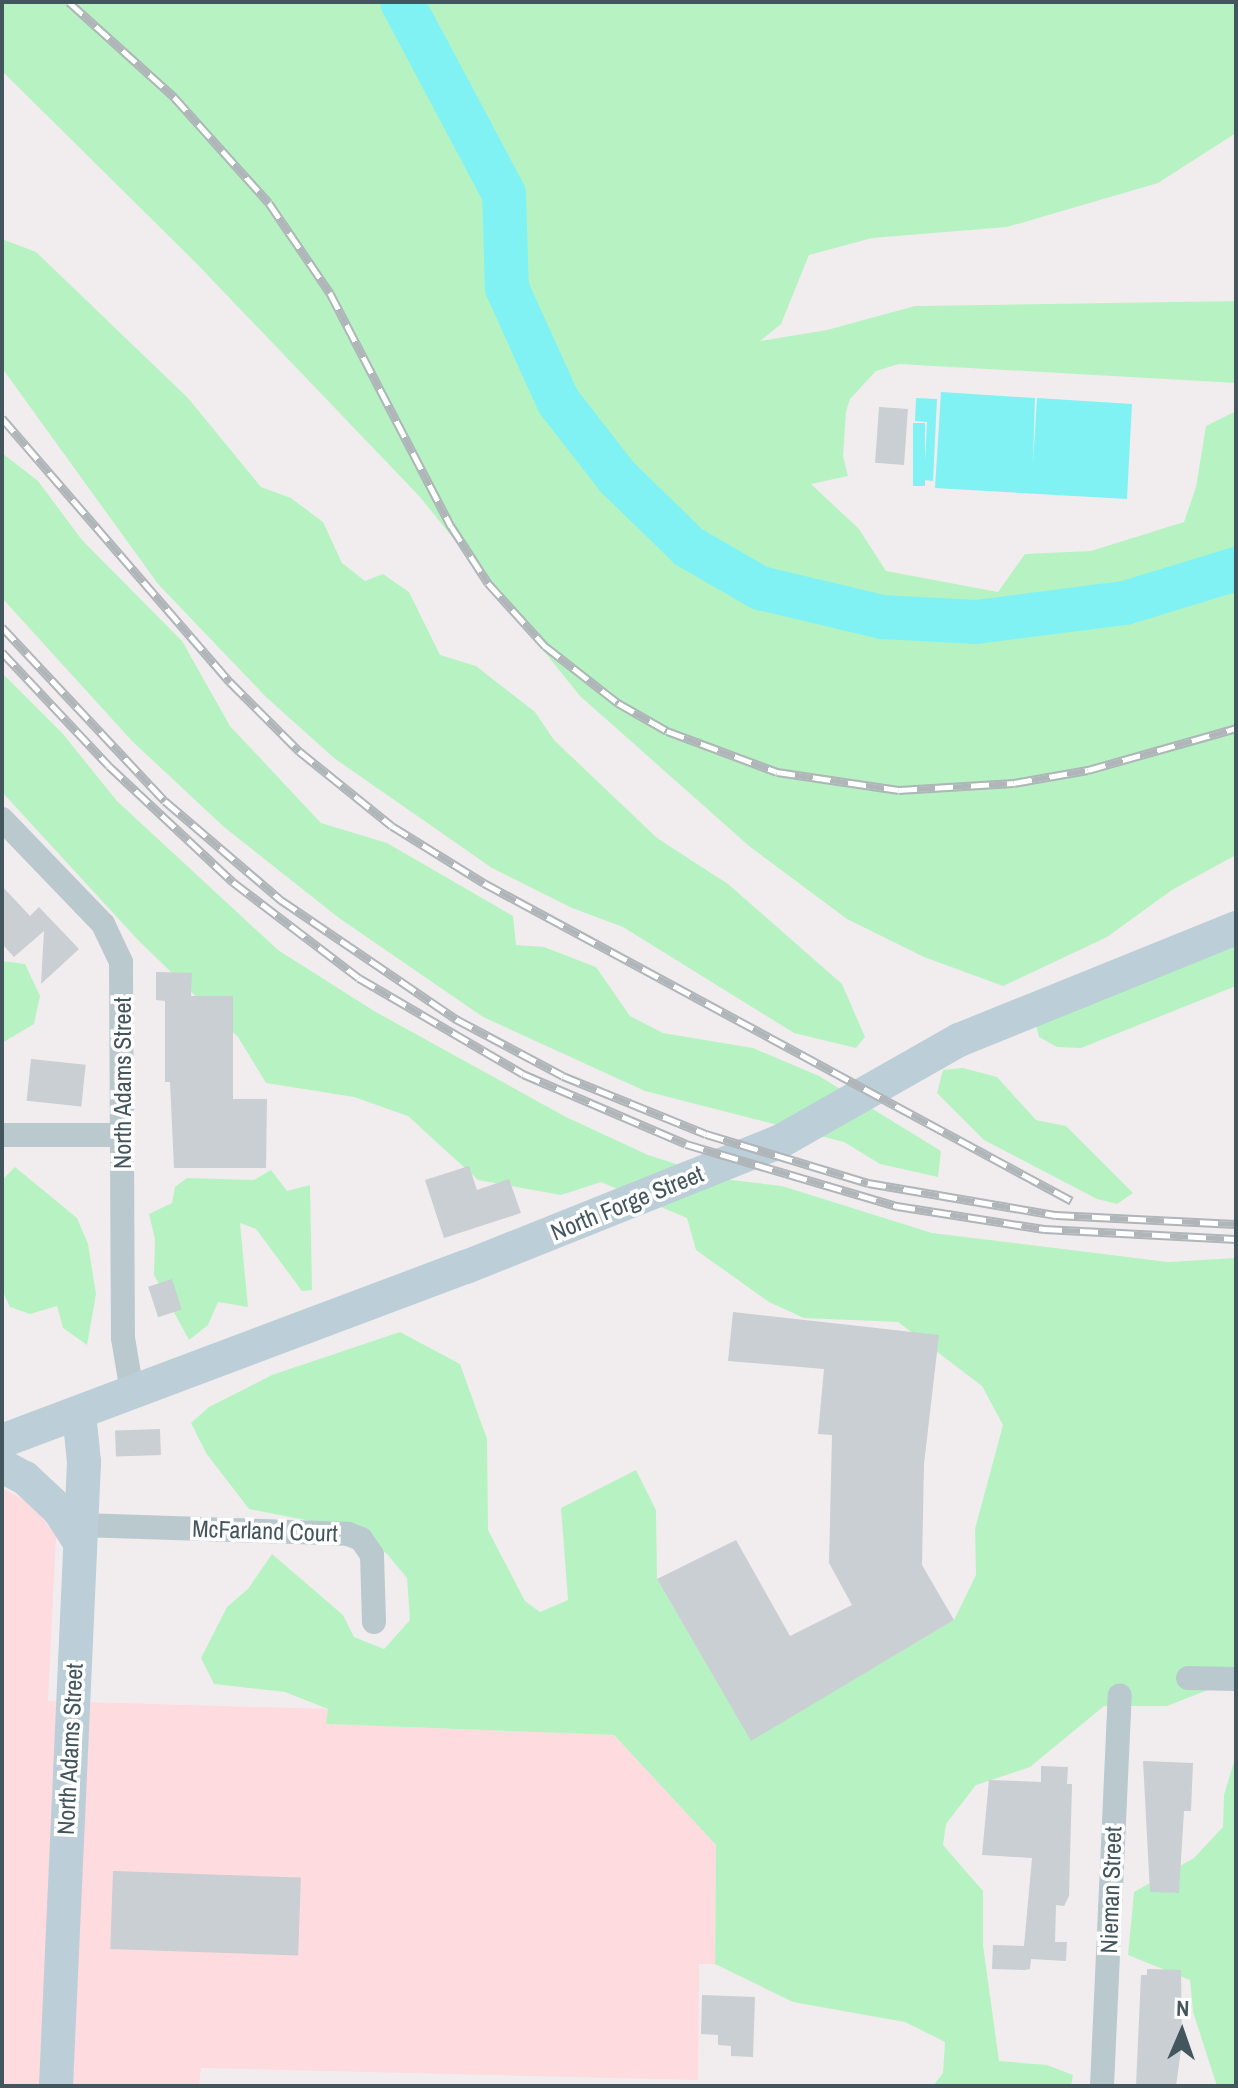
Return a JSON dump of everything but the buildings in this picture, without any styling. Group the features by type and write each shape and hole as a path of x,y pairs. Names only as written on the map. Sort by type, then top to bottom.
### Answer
{"street":[{"name":"North Adams Street","path":"2,819 66,881 115,944 123,981 123,1338 132,1392"},
{"name":"North Forge Street","path":"2,1441 466,1267 781,1141 959,1040 1236,928"},
{"path":"2,1135 122,1135"},
{"name":"North Adams Street","path":"56,2086 84,1462 79,1413"},
{"path":"2,1466 25,1478 80,1534"},
{"name":"McFarland Court","path":"80,1534 348,1534 361,1539 372,1555 374,1622"},
{"path":"1188,1678 1236,1679"},
{"name":"Nieman Street","path":"1102,2086 1120,1695"}],"shaded area":[{"path":"2,1488 32,1504 56,1536 48,1701 329,1709 326,1724 614,1735 716,1845 715,1964 699,1964 698,2080 201,2068 199,2086 2,2086"}],"green space":[{"path":"2,2 1236,2 1236,133 1158,183 1007,227 872,238 809,255 781,324 760,341 827,330 915,306 1236,301 1236,383 899,364 876,371 850,399 846,412 843,456 848,476 811,484 859,529 886,571 998,592 1025,554 1091,551 1184,522 1196,487 1206,426 1236,411 1236,855 1172,890 1107,937 1003,986 924,957 847,919 749,846 580,696 420,497 197,264 2,71"},
{"path":"2,239 36,252 188,398 261,487 291,498 323,522 342,563 365,581 383,574 409,592 440,655 476,666 535,712 554,740 657,838 728,884 842,984 865,1037 856,1048 794,1033 623,927 572,908 492,868 334,758 266,697 158,584 2,368"},
{"path":"2,453 38,481 82,540 182,641 230,726 321,823 387,843 513,916 516,945 544,947 596,967 630,1016 663,1033 753,1048 819,1076 941,1151 938,1177 880,1164 844,1142 645,1091 483,1017 339,918 224,827 132,741 2,598"},
{"path":"2,673 63,734 117,801 278,950 374,1011 566,1117 648,1155 723,1179 782,1186 932,1233 1168,1262 1236,1258 1236,1679 1167,1706 1104,1706 1030,1767 976,1785 946,1824 943,1845 983,1891 983,1945 999,2061 1047,2065 1073,2075 1071,2086 933,2086 943,2073 945,2042 905,2022 793,2002 715,1964 716,1845 614,1735 326,1724 328,1709 285,1692 214,1684 201,1658 227,1607 248,1589 272,1554 343,1615 354,1637 384,1649 410,1620 407,1578 387,1554 357,1530 249,1509 206,1453 191,1423 209,1407 272,1375 400,1332 460,1364 487,1439 488,1530 525,1601 540,1612 568,1600 561,1508 636,1470 656,1510 657,1579 751,1740 954,1620 976,1575 975,1529 1003,1425 982,1386 898,1322 804,1318 769,1302 696,1250 687,1218 601,1182 561,1195 478,1180 408,1116 354,1097 266,1083 238,1037 138,940 2,792"},
{"path":"1236,933 1236,986 1081,1048 1057,1047 1039,1037 1036,1024"},
{"path":"2,961 25,964 40,996 34,1024 2,1043"},
{"path":"963,1068 997,1077 1036,1120 1066,1126 1133,1193 1117,1204 1097,1199 984,1140 937,1093 943,1070"},
{"path":"15,1167 77,1218 88,1244 96,1294 87,1345 63,1328 57,1306 30,1314 10,1307 2,1290 2,1180"},
{"path":"271,1170 287,1191 310,1185 312,1290 302,1291 256,1229 240,1223 248,1307 218,1302 208,1325 189,1340 154,1275 155,1239 149,1214 172,1203 175,1187 187,1178 254,1180"},
{"path":"1236,1755 1236,2086 1217,2086 1193,2012 1190,1980 1128,1955 1134,1892 1194,1858 1223,1827 1224,1795"}],"water":[{"path":"941,392 1035,398 1033,463 1037,398 1132,404 1127,499 935,488"},
{"path":"916,398 937,399 933,481 924,480 927,422 915,421"},
{"path":"913,423 925,423 925,486 913,486"}],"waterway":[{"path":"402,2 504,194 507,288 558,401 617,477 689,547 760,588 882,617 976,622 1125,603 1236,569"}],"railway":[{"path":"69,2 174,97 269,203 330,293 451,526 488,583 545,646 618,703 667,731 777,772 899,790 1014,783 1088,770 1236,728"},
{"path":"2,418 230,682 299,751 392,826 484,883 1072,1201"},
{"path":"2,627 165,801 281,900 456,1019 563,1076 706,1134 868,1183 1056,1215 1236,1224"},
{"path":"2,652 109,766 233,882 359,978 523,1074 686,1144 897,1206 1044,1229 1236,1239"}]}
